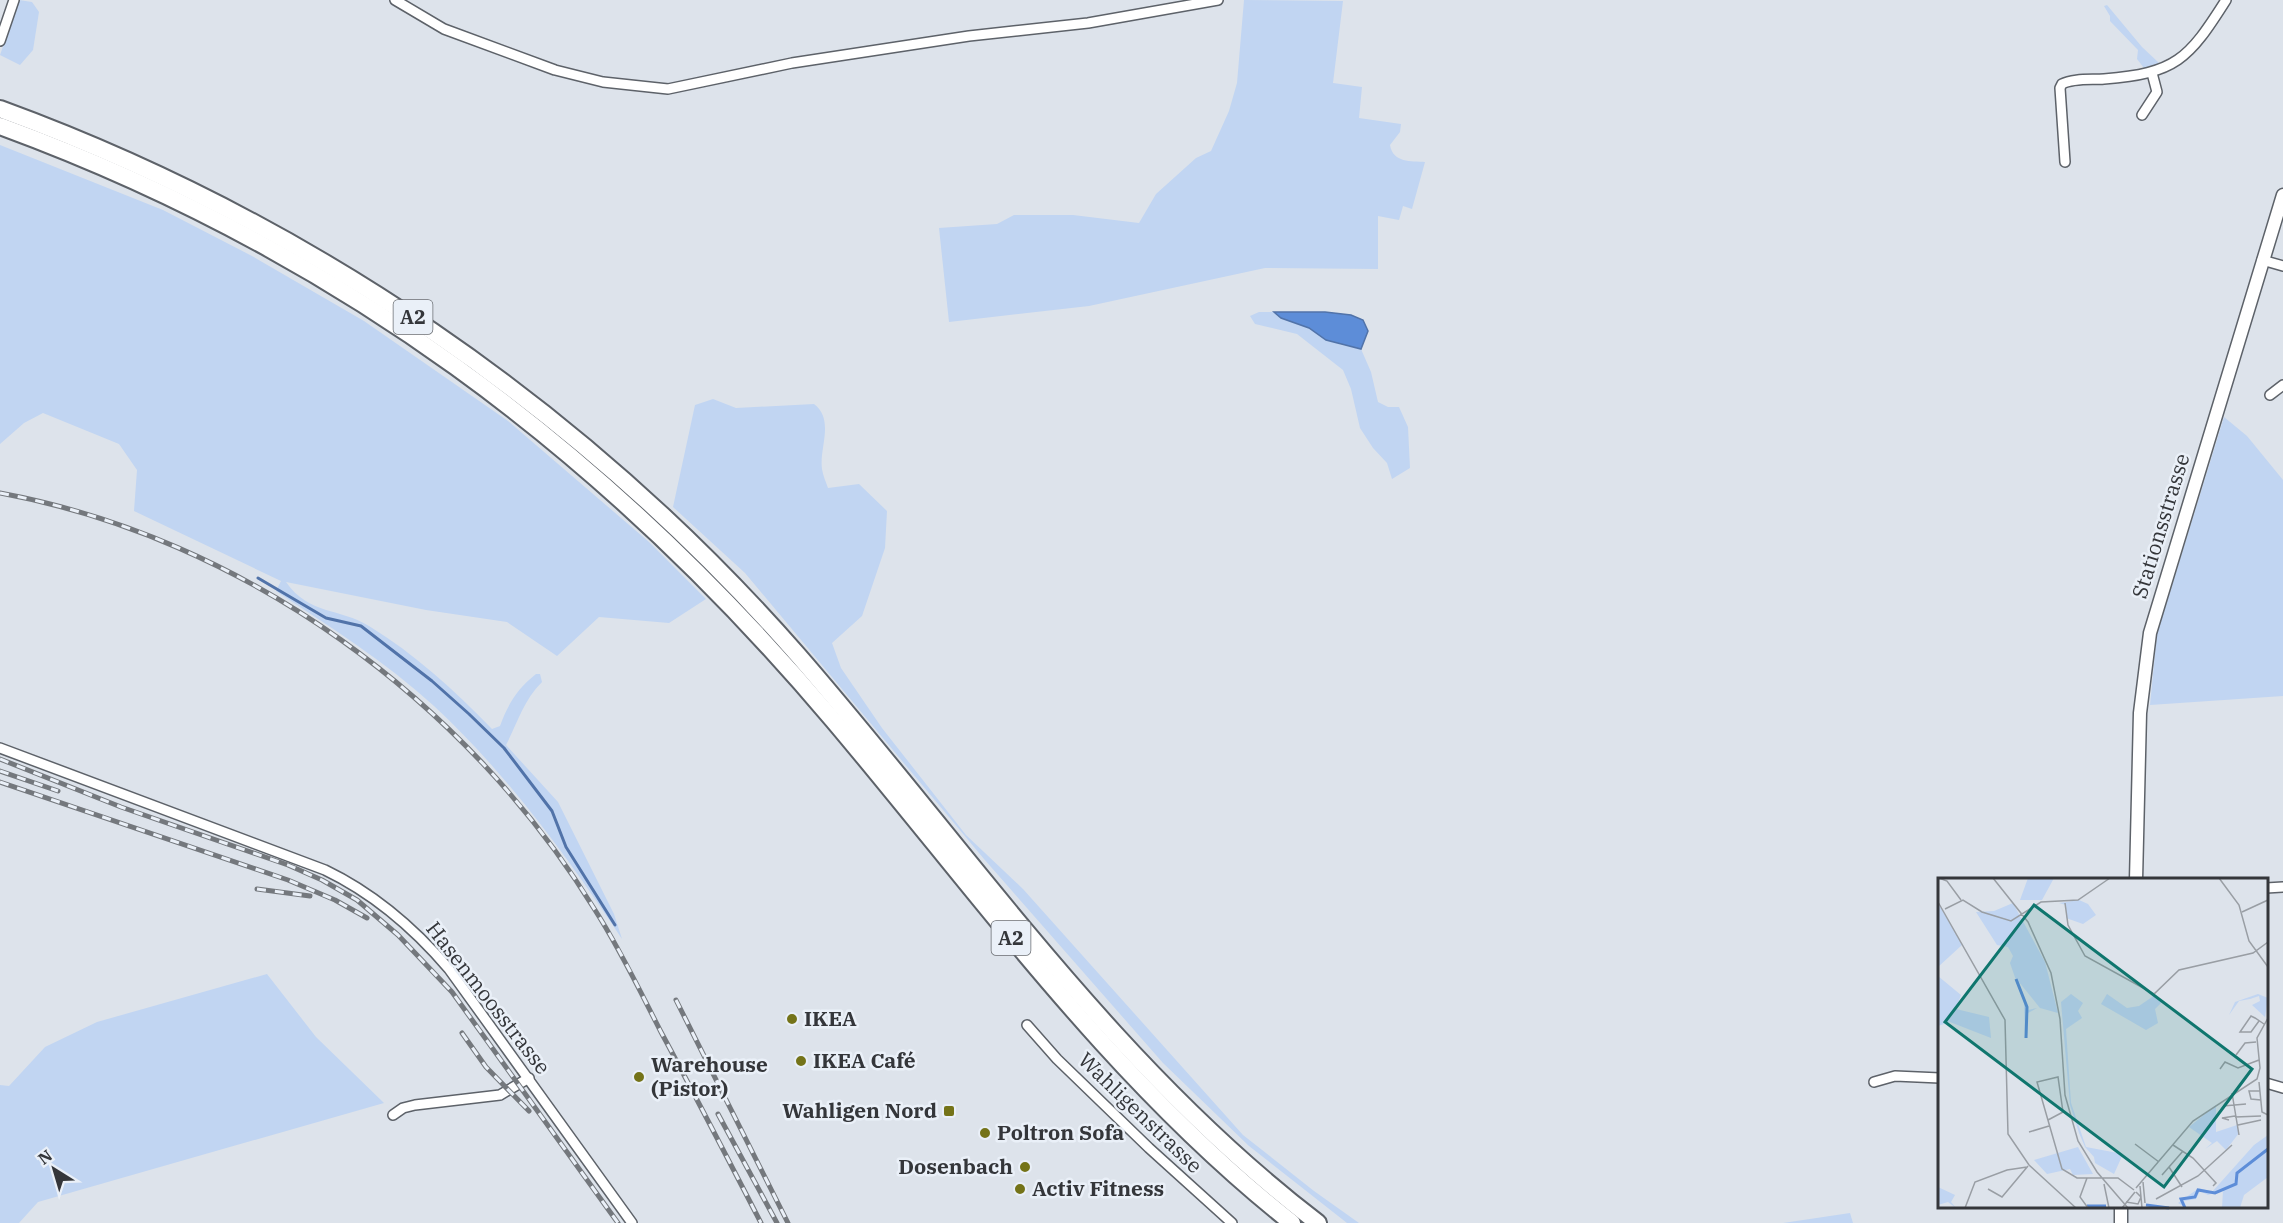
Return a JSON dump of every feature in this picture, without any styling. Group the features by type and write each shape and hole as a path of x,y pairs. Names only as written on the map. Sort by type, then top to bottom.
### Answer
{"highway":[{"name":"A2","path":"0,109 70,134 192,189 328,263 462,351 590,451 657,510 796,653 1113,1034 1221,1143 1318,1223"},
{"name":"A2","path":"0,126 112,170 181,202 327,281 457,366 585,466 649,523 760,637 835,722 1104,1047 1192,1137 1292,1223"}],"main road":[{"name":"Stationsstrasse","path":"2136,878 2140,713 2150,633 2283,195"}],"street":[{"path":"0,40 14,0"},
{"path":"394,0 444,29 555,70 603,82 668,89 792,63 969,36 1088,23 1218,0"},
{"path":"2066,162 2060,92 2062,84 2152,73 2181,60 2193,49 2226,0"},
{"path":"2142,115 2157,92 2152,73"},
{"path":"2262,260 2283,266"},
{"path":"2270,395 2283,385"},
{"name":"Hasenmoosstrasse","path":"0,748 213,830 292,857 346,880 405,922 431,948 529,1078 632,1223"},
{"path":"2268,888 2283,887"},
{"name":"Wahligenstrasse","path":"1027,1025 1057,1059 1149,1148 1232,1223"},
{"path":"1875,1082 1895,1076 1938,1078"},
{"path":"393,1115 403,1108 415,1105 500,1095 529,1078"},
{"path":"2268,1084 2283,1089"}],"shaded area":[{"path":"19,0 32,2 39,12 33,50 20,65 0,55"},
{"path":"1244,0 1343,1 1333,83 1362,87 1359,118 1401,124 1400,132 1390,145 1392,151 1403,160 1425,162 1412,209 1403,206 1399,220 1378,216 1378,269 1265,268 1089,306 949,322 939,228 997,224 1014,215 1073,215 1139,223 1156,194 1196,158 1211,151 1229,111 1237,83"},
{"path":"2107,5 2142,47 2159,63 2144,68 2137,59 2138,50 2110,21 2110,16 2104,6"},
{"path":"0,145 163,210 252,256 364,321 508,421 649,542 706,599 669,623 599,617 557,656 507,622 426,610 286,582 295,593 315,606 358,620 386,637 449,687 492,729 500,726 506,711 523,685 536,674 540,674 542,682 525,704 506,745 558,802 614,914 622,939 535,817 461,732 416,690 377,660 276,591 281,581 134,511 137,470 119,444 43,413 24,423 0,444"},
{"path":"1259,312 1274,312 1281,318 1309,328 1341,345 1361,349 1371,372 1378,402 1388,407 1399,407 1408,427 1410,468 1392,479 1387,463 1373,448 1360,428 1351,389 1343,370 1297,334 1255,324 1250,316"},
{"path":"713,399 736,408 814,404 820,411 825,426 822,469 828,488 859,484 887,511 885,548 862,616 832,643 841,668 882,728 966,835 1023,889 1243,1135 1359,1223 1347,1223 1249,1146 1163,1063 984,859 745,573 673,507 695,405"},
{"path":"2224,417 2247,436 2283,480 2283,696 2150,705 2157,634"},
{"path":"267,974 316,1037 384,1103 38,1202 19,1223 0,1223 0,1085 9,1086 45,1047 97,1022"},
{"path":"1850,1213 1853,1223 1783,1223"}],"water":[{"path":"1274,312 1325,312 1351,315 1363,320 1368,331 1361,349 1326,340 1309,328 1281,318"}],"waterway":[{"path":"258,578 326,618 361,626 432,681 504,748 552,811 566,847 615,925"}],"railway":[{"path":"0,493 90,515 178,548 261,589 341,640 414,698 482,763 542,834 595,910 630,970 761,1223"},
{"path":"0,759 121,807 288,865 322,880 357,900 398,935 452,992 618,1223"},
{"path":"0,771 58,791"},
{"path":"0,782 288,880 335,900 367,918"},
{"path":"257,889 310,896"},
{"path":"676,1000 788,1223"},
{"path":"462,1033 486,1067 529,1111"},
{"path":"718,1114 777,1223"}],"place":[{"name":"IKEA","path":"792,1019"},
{"name":"IKEA Café","path":"801,1061"},
{"name":"Warehouse (Pistor)","path":"639,1077"},
{"name":"Wahligen Nord","path":"949,1111"},
{"name":"Poltron Sofa","path":"985,1133"},
{"name":"Dosenbach","path":"1025,1167"},
{"name":"Activ Fitness","path":"1020,1189"}]}
